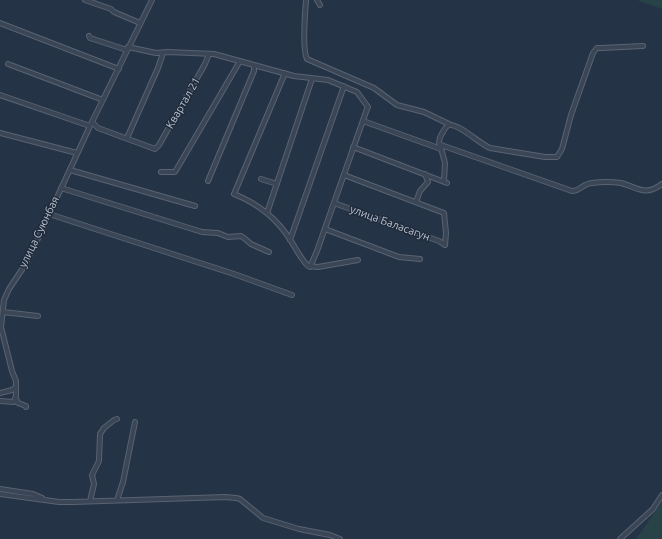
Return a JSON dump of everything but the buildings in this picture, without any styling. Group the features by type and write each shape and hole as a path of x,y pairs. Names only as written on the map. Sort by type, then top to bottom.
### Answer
{"street":[{"path":"85,0 111,9 114,12 140,23"},
{"path":"128,48 152,0"},
{"path":"306,0 304,43 307,59 374,88 397,105 424,112 458,127 490,148 545,157 557,157 562,149 571,115 593,53 597,48 643,46"},
{"path":"317,0 320,5"},
{"path":"0,23 119,69"},
{"path":"89,36 90,38 128,48 156,53 214,54 285,73 312,79 328,80 357,92 368,107 310,267"},
{"name":"улица Суюнбая","path":"16,398 16,381 1,327 4,300 35,245 77,153 128,48"},
{"path":"0,95 91,124 127,138 158,68 163,53"},
{"name":"Квартал 21","path":"127,138 155,149 159,145 205,64 209,54"},
{"path":"161,172 175,172 240,61"},
{"path":"8,64 103,100"},
{"path":"208,181 254,71 254,65"},
{"path":"285,73 234,193 267,213 278,222 301,258 310,267"},
{"path":"267,213 312,79"},
{"path":"290,240 344,86"},
{"path":"438,119 442,132"},
{"path":"363,121 441,149"},
{"path":"353,148 446,182 444,163 439,144 442,132 447,126 451,125"},
{"path":"0,132 77,153"},
{"path":"439,144 572,191 577,191 588,183 621,183 644,191 655,189 662,184"},
{"path":"70,170 195,206"},
{"path":"344,175 416,202 420,191 428,182 425,174"},
{"path":"267,181 279,178"},
{"path":"261,179 277,184"},
{"path":"61,188 202,232 218,233 228,237 241,236 251,244 269,252"},
{"name":"улица Баласагун","path":"334,203 439,241 445,245 446,233 444,213 416,202"},
{"path":"49,214 234,274 292,295"},
{"path":"325,229 399,257 420,259"},
{"path":"310,267 358,260"},
{"path":"2,310 38,316"},
{"path":"0,393 16,388"},
{"path":"0,401 14,402 16,398 18,403 26,407"},
{"path":"90,501 94,484 92,475 99,461 100,434 104,428 117,418"},
{"path":"117,500 123,482 135,422"},
{"path":"0,489 33,494 43,499"},
{"path":"0,494 66,502 224,497 236,498 248,505 263,518 299,529 330,535 340,539"},
{"path":"620,539 652,508 662,495"}],"green space":[{"path":"637,0 662,0 662,9"},
{"path":"662,502 662,539 636,539"}]}
